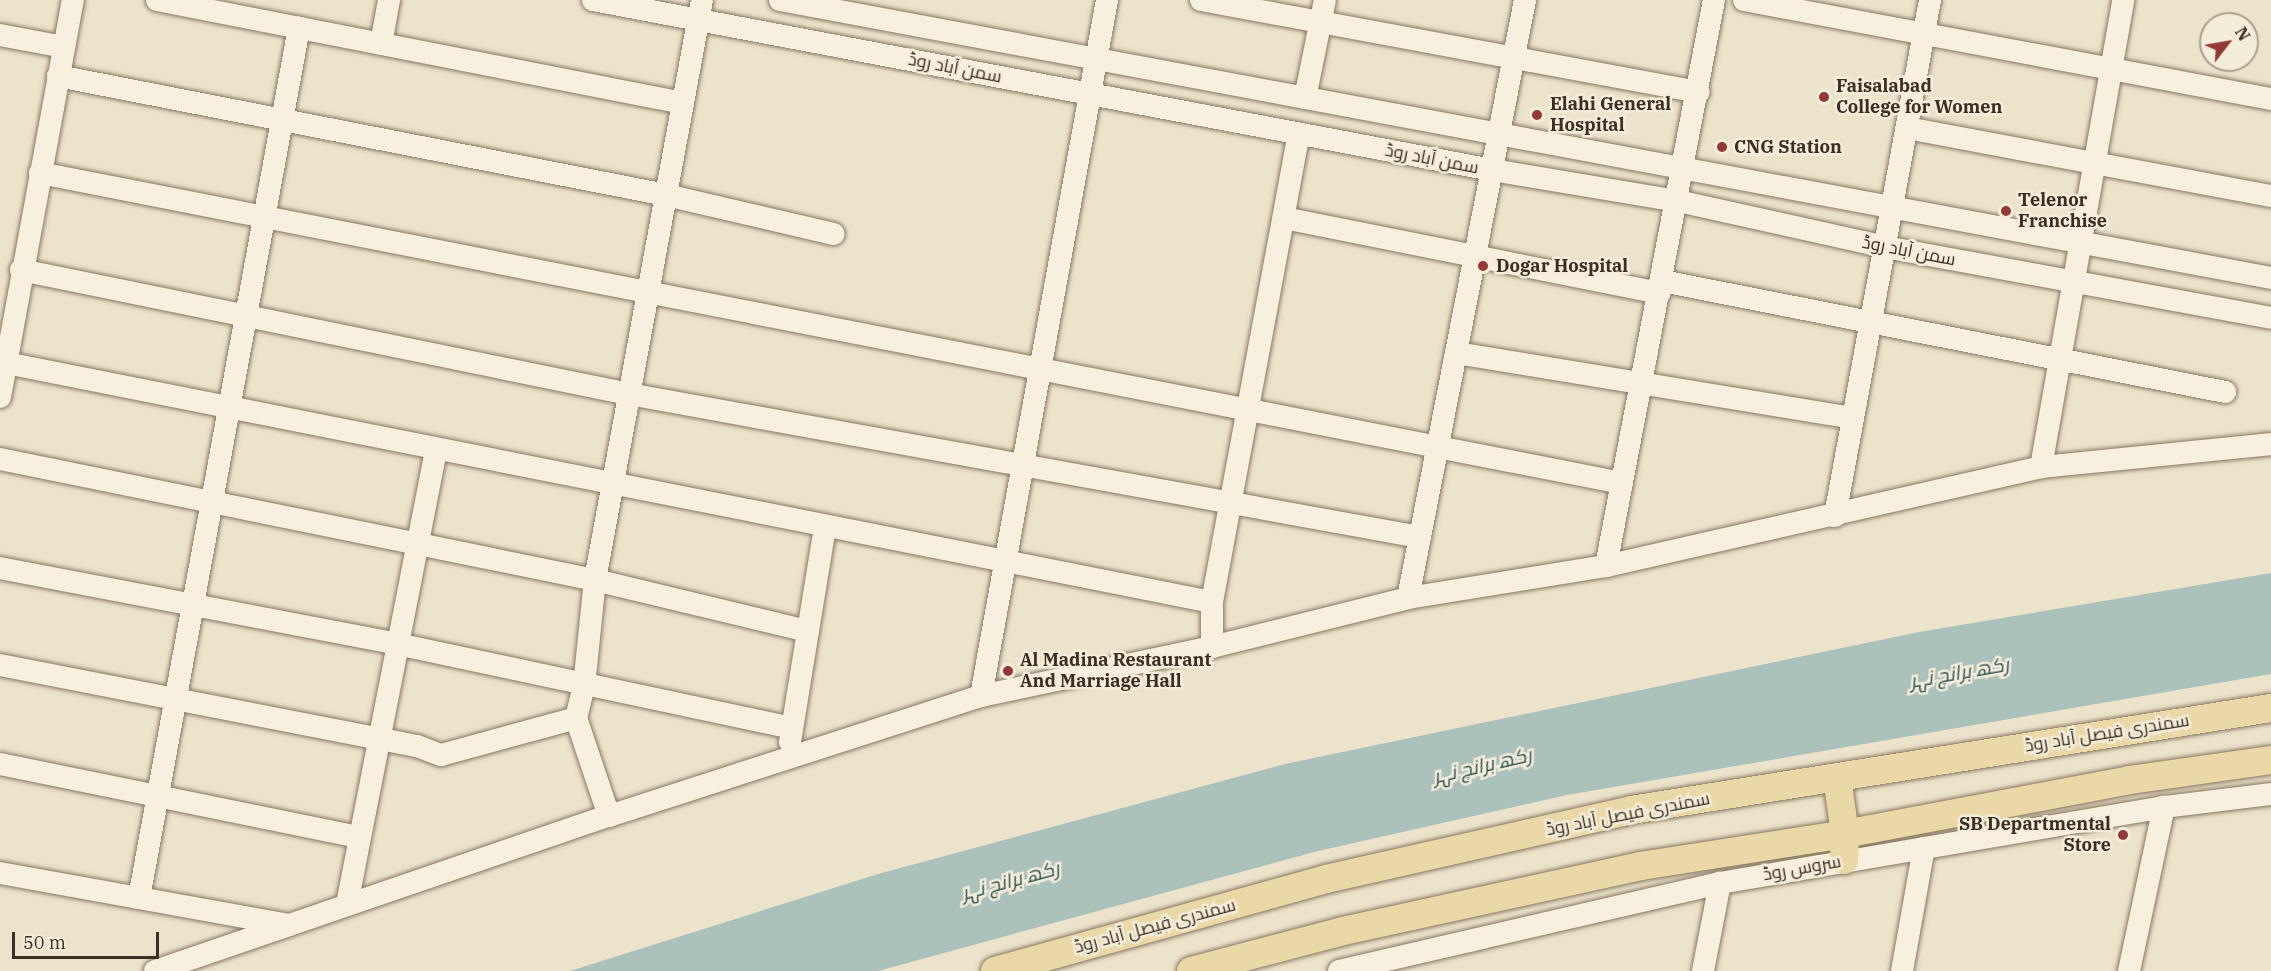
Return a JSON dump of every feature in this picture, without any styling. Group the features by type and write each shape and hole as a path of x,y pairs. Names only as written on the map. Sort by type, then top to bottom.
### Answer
{"main road":[{"name":"سمندری فیصل آباد روڈ","path":"995,971 1326,879 1630,810 2271,708"},
{"path":"1191,971 1343,931 1641,866 1845,847 2130,780 2271,760"},
{"path":"1837,777 1845,847"}],"street":[{"path":"0,398 21,270 73,0"},
{"path":"157,0 684,103"},
{"path":"381,44 389,0"},
{"name":"سمن آباد روڈ","path":"593,0 701,10 1091,94 1492,170 1678,201 2076,284 2271,318"},
{"name":"سمن آباد روڈ","path":"780,0 867,8 1097,59 2271,278"},
{"path":"981,696 1107,0"},
{"path":"1201,0 1699,92"},
{"path":"1305,98 1325,0"},
{"path":"1408,598 1525,0"},
{"path":"1606,566 1699,92 1714,0"},
{"path":"1744,0 1924,33 2109,71 2271,99"},
{"path":"1835,516 1930,0"},
{"path":"2041,467 2076,284 2078,243 2123,0"},
{"path":"609,816 576,718 584,686 595,580 701,10"},
{"path":"138,898 299,28"},
{"path":"0,35 64,47"},
{"path":"58,76 666,195 834,234"},
{"path":"1907,128 2092,165 2271,195"},
{"path":"1212,647 1212,602 1299,134"},
{"path":"40,173 1042,367 1622,483"},
{"path":"1284,218 1475,255 1870,323 2225,392"},
{"path":"21,270 629,394 1420,537"},
{"path":"1456,353 1853,418"},
{"path":"6,363 230,405 436,450 613,483 1006,564 1212,602"},
{"path":"154,971 609,816 981,696 1212,647 1408,598 1606,566 1835,516 2041,467 2271,444"},
{"path":"347,904 436,450"},
{"path":"0,459 212,501 416,546 595,580 808,631"},
{"path":"787,759 825,527"},
{"path":"0,568 192,607 397,644 584,686 792,728"},
{"path":"0,665 176,697 417,746 441,755 576,718"},
{"path":"0,764 360,837"},
{"name":"سروس روڈ","path":"1351,969 1720,883 1845,847 1924,848 2164,807 2271,794"},
{"path":"2129,971 2164,807"},
{"path":"1902,971 1924,848"},
{"path":"0,873 291,925"},
{"path":"1703,971 1720,883"}],"water":[{"name":"رکھ برانچ نہر","path":"2271,573 2271,674 1567,795 1318,851 878,971 570,971 878,874 1285,764 1919,632"}],"place":[{"name":"Faisalabad College for Women","path":"1824,97"},
{"name":"Elahi General Hospital","path":"1537,115"},
{"name":"CNG Station","path":"1722,147"},
{"name":"Telenor Franchise","path":"2006,211"},
{"name":"Dogar Hospital","path":"1483,266"},
{"name":"Al Madina Restaurant And Marriage Hall","path":"1008,671"},
{"name":"SB Departmental Store","path":"2123,835"}]}
